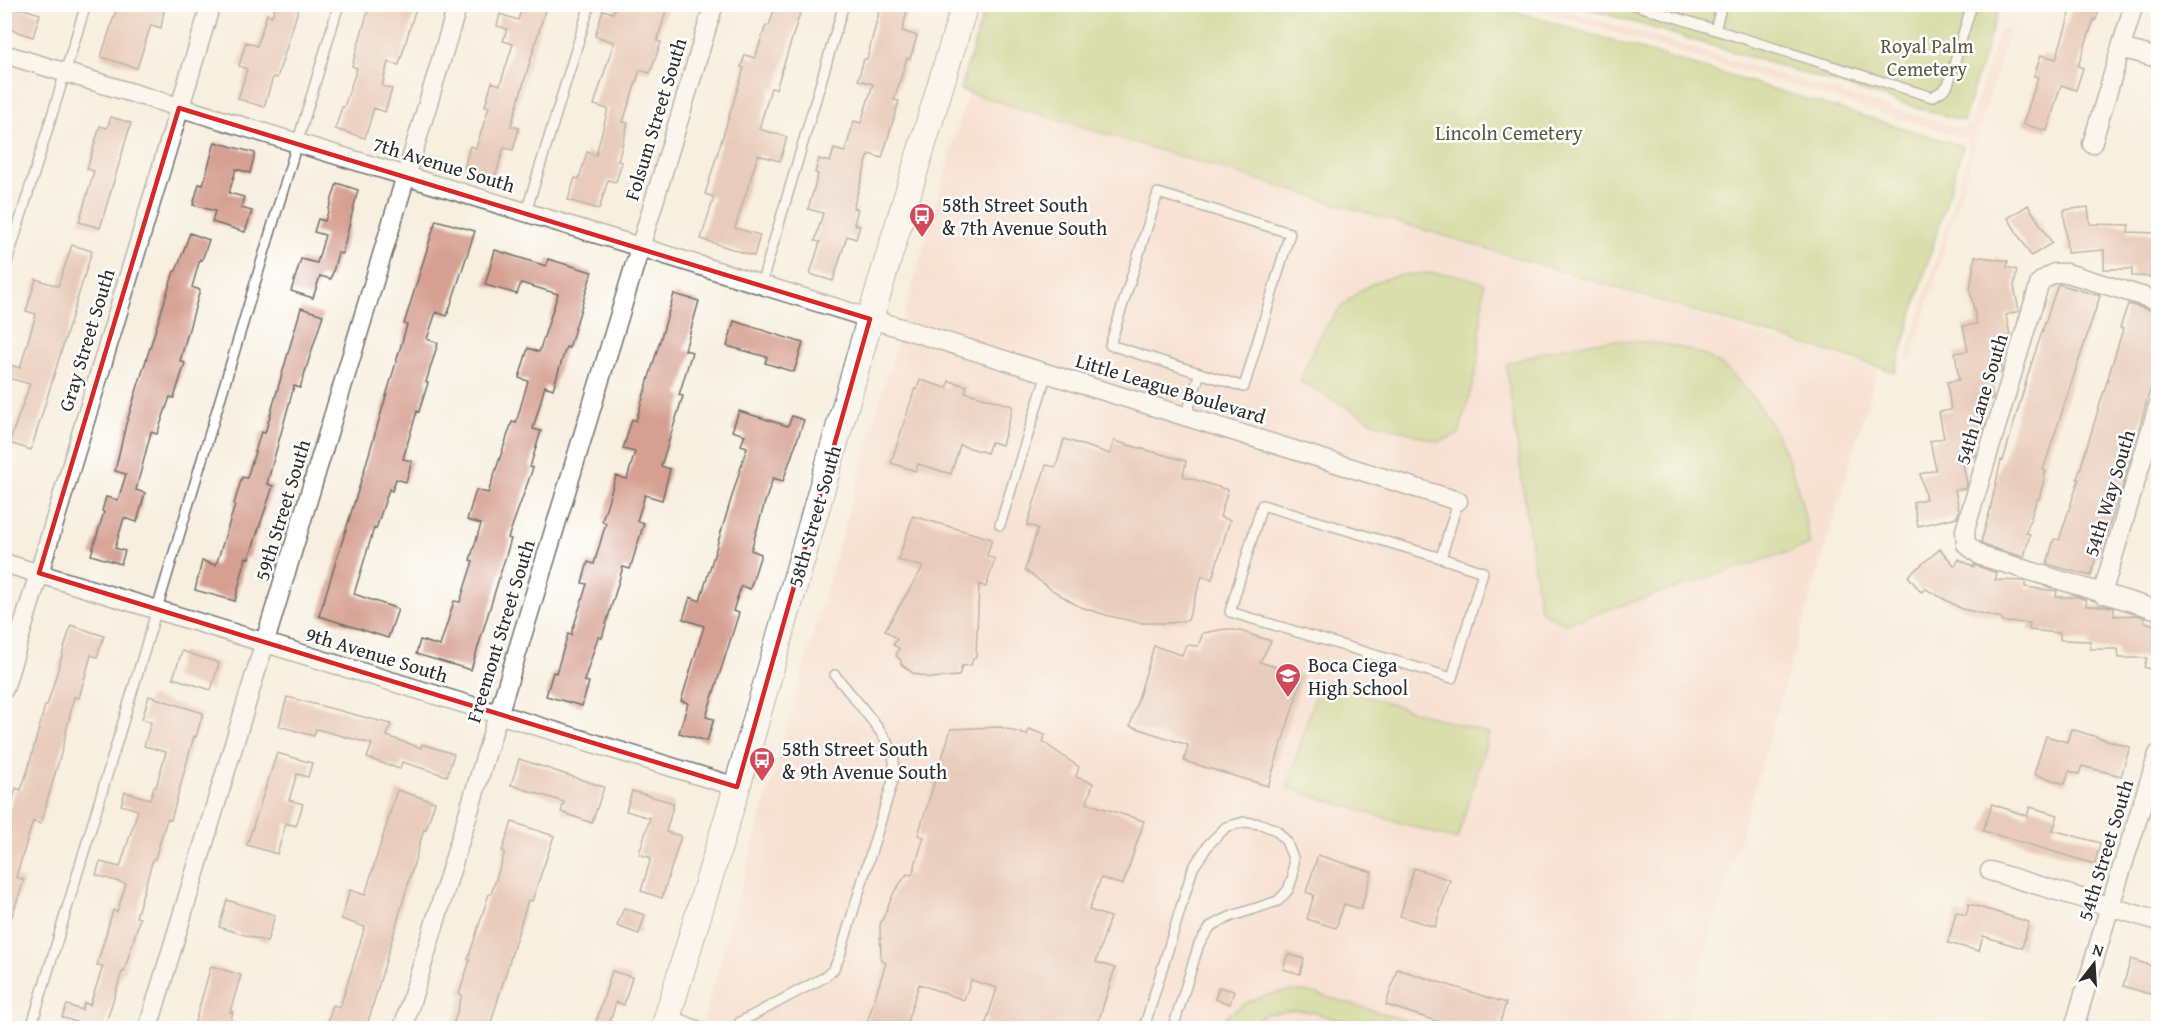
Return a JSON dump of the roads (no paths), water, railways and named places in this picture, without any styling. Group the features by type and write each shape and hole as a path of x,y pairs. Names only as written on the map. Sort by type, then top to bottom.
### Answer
{"street":[{"name":"Gray Street South","path":"4,688 211,4"},
{"name":"59th Street South","path":"148,1029 458,4"},
{"name":"Folsum Street South","path":"640,247 714,4"},
{"name":"58th Street South","path":"666,1021 737,787 870,319 965,4"},
{"path":"2092,144 2134,4"},
{"path":"2121,48 2158,58"},
{"name":"7th Avenue South","path":"4,54 870,319"},
{"name":"Freemont Street South","path":"403,1029 640,247"},
{"name":"54th Lane South","path":"2102,594 1981,556 1966,544 1965,530 2040,282 2054,273 2067,273 2158,301"},
{"name":"Little League Boulevard","path":"870,319 1458,501"},
{"name":"54th Way South","path":"2102,594 2158,406"},
{"name":"9th Avenue South","path":"4,563 737,787"},
{"path":"2102,594 2158,610"},
{"name":"54th Street South","path":"2074,1029 2158,754"},
{"path":"1990,871 2158,921"}],"lane":[{"path":"4,272 86,4"},
{"path":"31,1029 339,4"},
{"path":"526,212 590,4"},
{"path":"761,285 844,4"},
{"path":"1632,4 1932,97 1948,85 1972,4"},
{"path":"1715,30 1722,4"},
{"path":"1158,193 1290,233 1244,387 1200,373 1110,345 1158,193"},
{"path":"1000,525 1047,373"},
{"path":"1186,416 1200,373"},
{"path":"1441,558 1458,501"},
{"path":"1262,505 1441,558 1483,572 1452,678 1230,612 1262,505"},
{"path":"738,1025 825,977 836,964 894,777 895,764 886,739 835,675"},
{"path":"1144,1029 1193,868 1209,844 1226,827 1244,822 1261,824 1276,830 1286,842 1293,858 1293,876 1288,890 1278,901 1232,916 1211,926 1199,944 1173,1029"},
{"path":"666,1021 703,1029"}],"place":[{"name":"58th Street South & 7th Avenue South","path":"922,239"},
{"name":"Boca Ciega High School","path":"1288,699"},
{"name":"58th Street South & 9th Avenue South","path":"762,783"}],"park label":[{"name":"Royal Palm Cemetery","path":"1927,56"},
{"name":"Lincoln Cemetery","path":"1509,132"}]}
